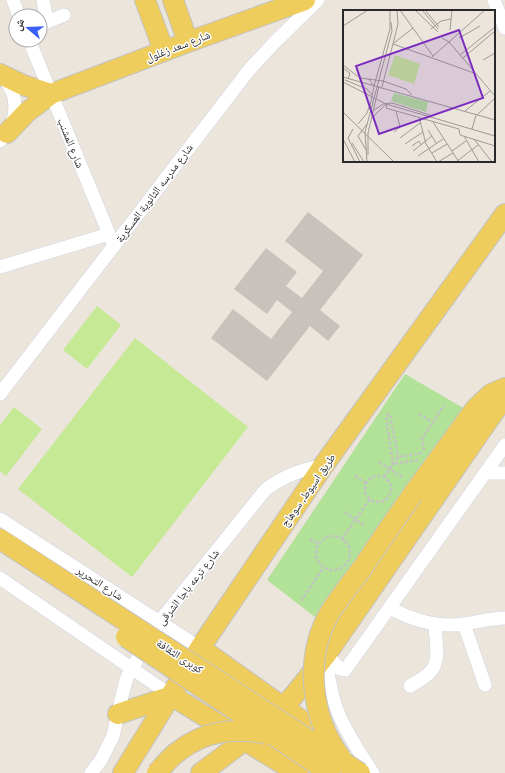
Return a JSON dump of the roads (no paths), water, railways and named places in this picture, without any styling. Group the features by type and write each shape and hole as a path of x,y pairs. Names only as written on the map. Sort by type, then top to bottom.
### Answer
{"main road":[{"path":"146,0 164,51"},
{"path":"173,0 188,42"},
{"name":"شارع سعد زغلول","path":"4,137 28,112 51,94 188,42 305,0"},
{"path":"0,75 23,85 51,94"},
{"name":"طريق اسيوط, سوهاج","path":"123,773 172,696 200,648 323,466 505,214"},
{"path":"344,770 328,738 318,710 314,679 318,646 329,614 413,494 476,408 491,394 505,388"},
{"path":"201,773 246,741 284,707 326,655 505,396"},
{"name":"كوبرى الثقافة","path":"0,539 279,739 344,770"},
{"name":"كوبرى الثقافة","path":"0,553 98,610 344,770"},
{"path":"200,648 301,720 344,770"},
{"path":"118,714 172,696 298,773"},
{"path":"157,773 179,751 199,739 212,734 225,731 252,731 279,739"}],"street":[{"name":"شارع مدرسه الثانوية العسكرية","path":"0,394 111,240 249,70 318,0"},
{"path":"494,0 505,28"},
{"path":"48,22 64,15"},
{"name":"شارع المشنب","path":"32,48 111,240"},
{"path":"0,75 13,94 15,107 13,121 4,137"},
{"path":"0,267 111,240"},
{"path":"326,655 340,670 345,670 505,445"},
{"name":"شارع ترعه باجا الشرقى","path":"91,773 109,746 116,728 124,686 131,669 159,622 266,489 287,476 323,466"},
{"path":"486,473 505,473"},
{"name":"شارع التحرير","path":"0,518 200,648"},
{"path":"0,578 172,696"},
{"path":"390,608 406,617 434,624 464,624 505,618"},
{"path":"410,686 427,675 436,664 437,658 434,624"},
{"path":"464,624 485,685"},
{"path":"326,655 331,686 339,716 356,747 373,773"}]}
